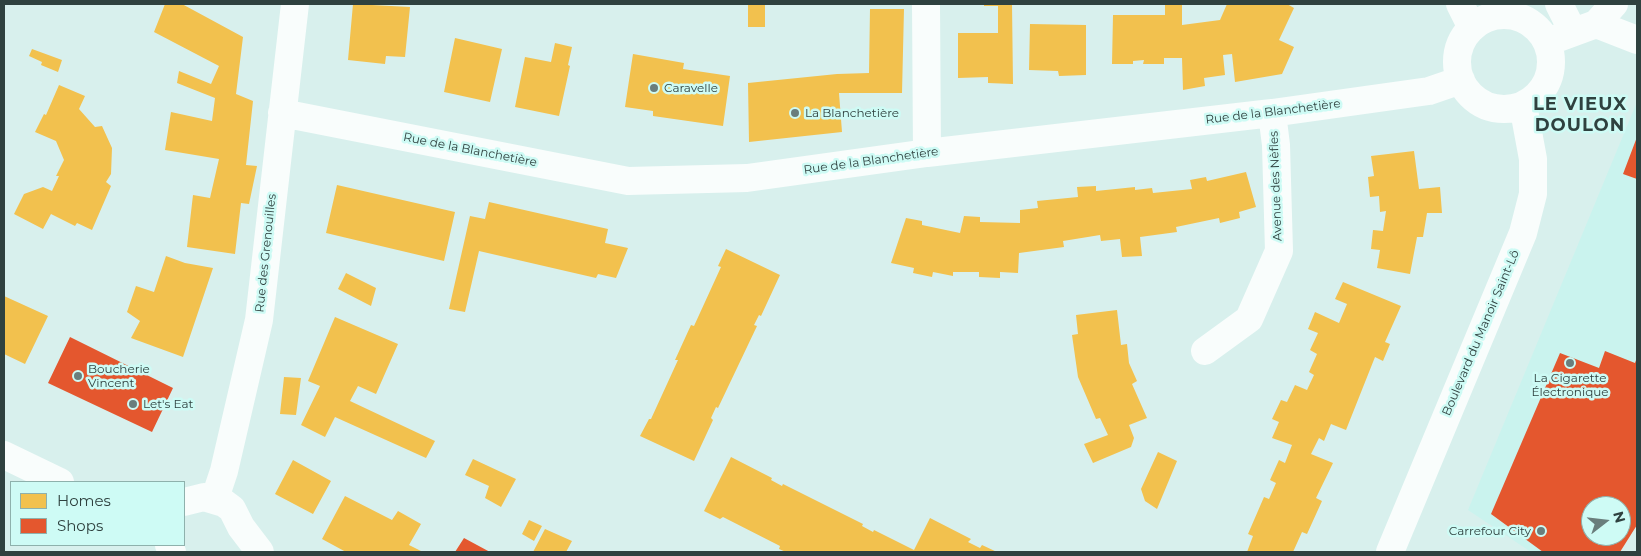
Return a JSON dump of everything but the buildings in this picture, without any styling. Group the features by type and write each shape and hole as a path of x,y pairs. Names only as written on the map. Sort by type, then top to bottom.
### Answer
{"street":[{"name":"Rue des Grenouilles","path":"215,498 224,471 259,320 295,4"},
{"path":"926,4 927,153"},
{"path":"1460,4 1472,28"},
{"path":"1559,4 1585,28 1637,40"},
{"path":"1547,42 1585,28 1614,4"},
{"path":"1514,10 1537,28 1547,42 1551,64 1548,78 1536,97 1523,105 1505,109 1487,106 1472,96 1462,80 1458,65 1459,49 1472,28 1495,16 1514,10"},
{"name":"Rue de la Blanchetière","path":"282,113 628,181 747,178 927,153 1272,113 1430,90 1462,80"},
{"name":"Boulevard du Manoir Saint-Lô","path":"1390,552 1523,233 1532,194 1532,159 1523,105"},
{"name":"Avenue des Nèfles","path":"1205,351 1250,319 1279,251 1276,145 1272,113"},
{"path":"4,455 58,481"},
{"path":"185,502 194,498 215,498 232,510 238,540 260,552"}],"shaded area":[{"path":"1637,102 1637,511 1631,525 1631,496 1581,496 1581,546 1622,546 1619,552 1531,552 1468,510"}],"place":[{"name":"Caravelle","path":"654,88"},
{"name":"La Blanchetière","path":"795,113"},
{"name":"La Cigarette Électronique","path":"1570,363"},
{"name":"Boucherie Vincent","path":"78,376"},
{"name":"Let's Eat","path":"133,404"},
{"name":"Carrefour City","path":"1541,531"}],"district":[{"name":"LE VIEUX DOULON","path":"1580,115"}]}
